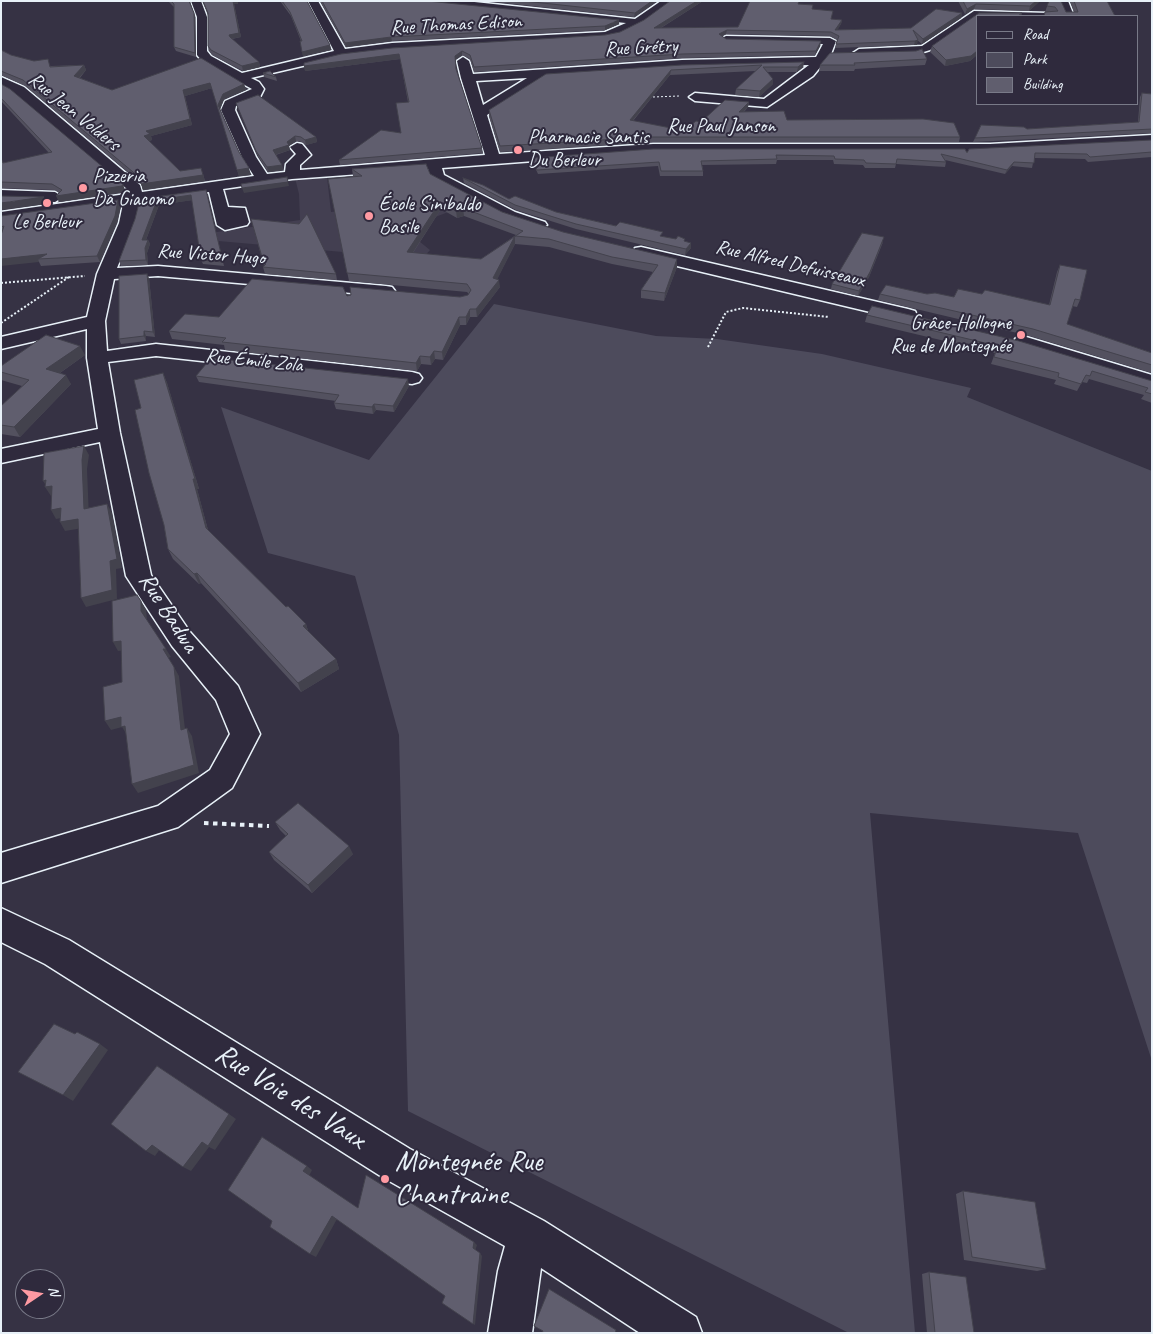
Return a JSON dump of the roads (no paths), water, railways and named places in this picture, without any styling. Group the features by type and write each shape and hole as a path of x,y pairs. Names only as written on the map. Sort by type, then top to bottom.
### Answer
{"street":[{"path":"196,1 202,16 201,52 207,59 255,85 258,89 255,94 230,104 228,110 249,157 263,180"},
{"path":"313,1 341,53"},
{"path":"428,1 639,21"},
{"name":"Rue Thomas Edison","path":"240,77 341,53 605,35 615,33 639,21 668,1"},
{"path":"1062,1 1069,15"},
{"name":"Rue Grétry","path":"467,78 914,51 926,48 974,14 1012,15"},
{"path":"695,97 763,104 809,73 830,56 830,41 726,39"},
{"path":"456,44 459,48 472,95 494,160"},
{"path":"479,114 527,81 551,72"},
{"path":"472,95 507,75 524,76 528,78 527,81"},
{"name":"Rue Jean Volders","path":"1,81 19,90 135,188 134,198"},
{"path":"472,95 485,100 500,99"},
{"name":"Rue Paul Janson","path":"1,217 292,175 653,148 990,148 1152,139"},
{"path":"292,175 293,164 304,155 297,147"},
{"path":"434,165 437,177 468,195 509,215 552,230"},
{"path":"215,187 222,214"},
{"path":"1,195 82,198 93,204"},
{"name":"Rue Badwa","path":"1,868 167,816 221,780 245,734 228,694 181,639 139,576 109,433 97,358 96,321 106,274 134,198"},
{"name":"Rue Alfred Defuisseaux","path":"628,249 926,320"},
{"name":"Rue Victor Hugo","path":"106,274 158,271 402,293"},
{"path":"1,342 96,321"},
{"path":"1003,338 1117,370 1152,382"},
{"name":"Rue Émile Zola","path":"97,358 156,350 412,378"},
{"path":"1,456 109,433"},
{"name":"Rue Voie des Vaux","path":"1,924 57,952 396,1164 529,1236 680,1333"},
{"path":"510,1333 519,1271 529,1236"}],"place":[{"name":"Pharmacie Santis Du Berleur","path":"518,150"},
{"name":"Pizzeria Da Giacomo","path":"83,188"},
{"name":"Le Berleur","path":"47,203"},
{"name":"École Sinibaldo Basile","path":"369,216"},
{"name":"Grâce-Hollogne Rue de Montegnée","path":"1021,335"},
{"name":"Montegnée Rue Chantraine","path":"385,1179"}]}
